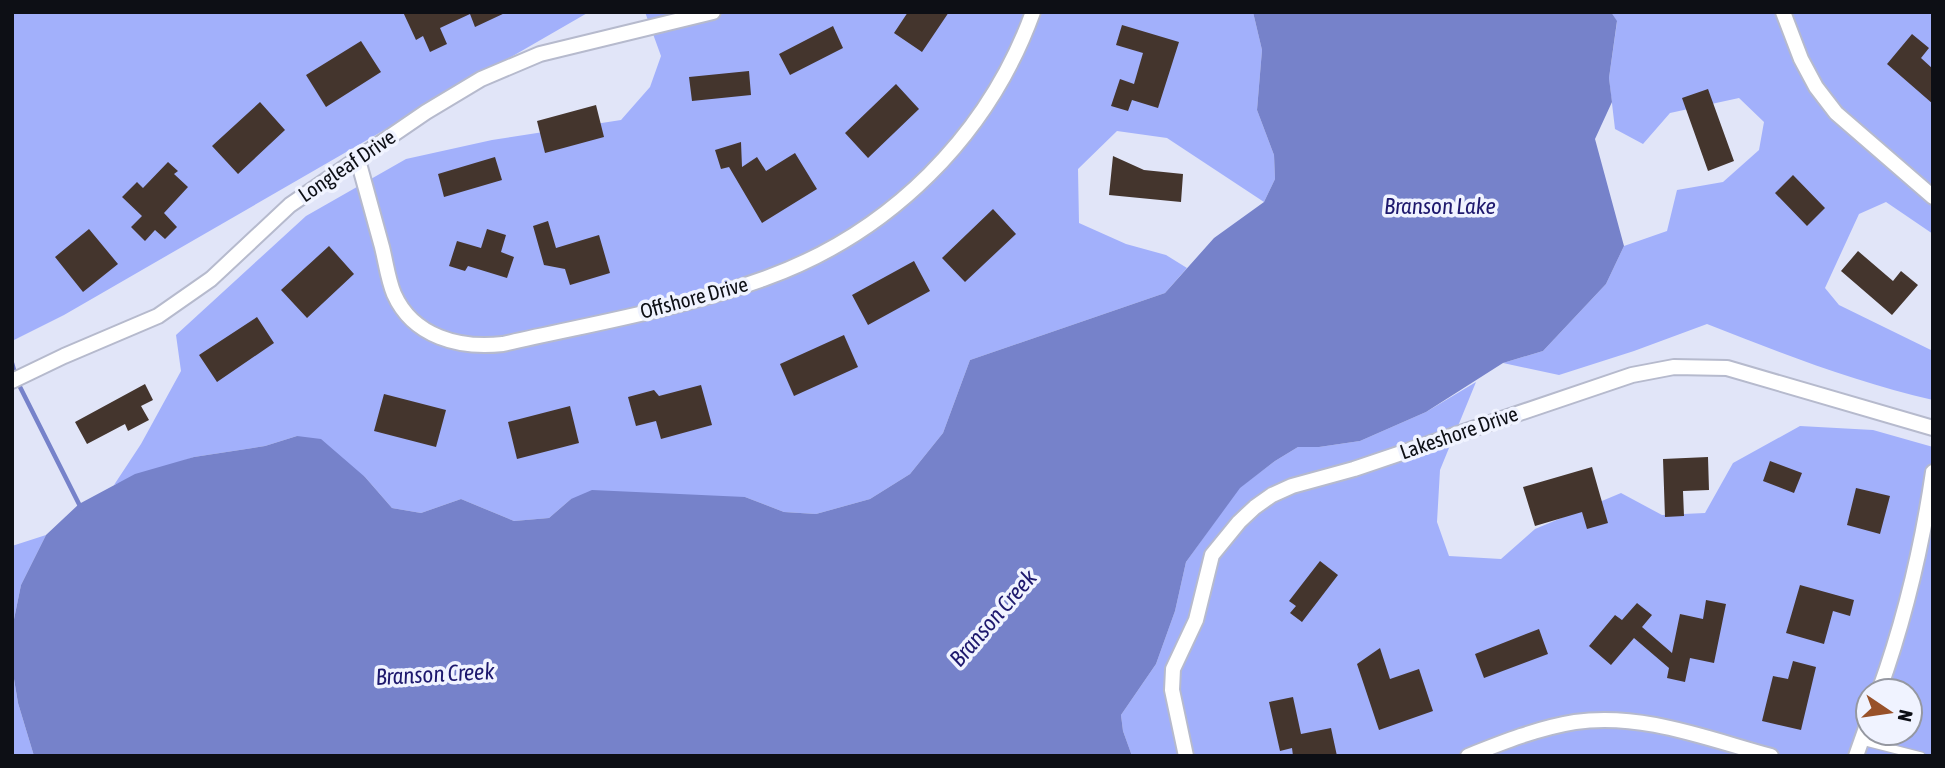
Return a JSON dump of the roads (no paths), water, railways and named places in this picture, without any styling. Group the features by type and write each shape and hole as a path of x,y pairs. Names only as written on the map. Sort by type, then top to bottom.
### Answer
{"street":[{"name":"Longleaf Drive","path":"12,381 158,316 211,279 290,205 426,112 481,79 540,54 713,12"},
{"name":"Offshore Drive","path":"358,160 391,284 406,312 430,333 450,342 471,346 503,344 728,291 769,277 846,240 906,196 959,143 996,90 1026,33 1033,12"},
{"path":"1783,12 1801,60 1816,87 1836,113 1933,197"},
{"name":"Lakeshore Drive","path":"1186,756 1174,704 1172,680 1181,649 1196,620 1212,555 1255,507 1292,486 1632,375 1674,366 1727,368 1933,428"},
{"path":"1884,677 1912,591 1933,472"},
{"path":"1468,756 1547,727 1578,721 1610,720 1663,727 1771,756"}],"lane":[{"path":"1887,747 1921,756"}],"water":[{"name":"Branson Lake","path":"1253,12 1611,12 1617,21 1609,78 1612,102 1595,139 1624,246 1606,284 1543,351 1503,363 1426,412 1360,441 1298,447 1240,488 1186,562 1175,611 1156,664 1121,715 1123,731 1132,756 34,756 18,703 12,667 12,629 21,585 46,535 79,504 135,474 194,457 265,446 297,436 321,439 365,477 392,508 421,513 461,499 514,521 549,518 571,499 592,490 745,497 784,512 816,514 870,499 910,474 943,433 970,360 1165,293 1214,238 1264,202 1275,179 1274,155 1257,110 1262,50"}],"waterway":[{"path":"12,363 17,381 81,508"}],"water label":[{"name":"Branson Creek","path":"993,618"},
{"name":"Branson Creek","path":"435,674"}]}
